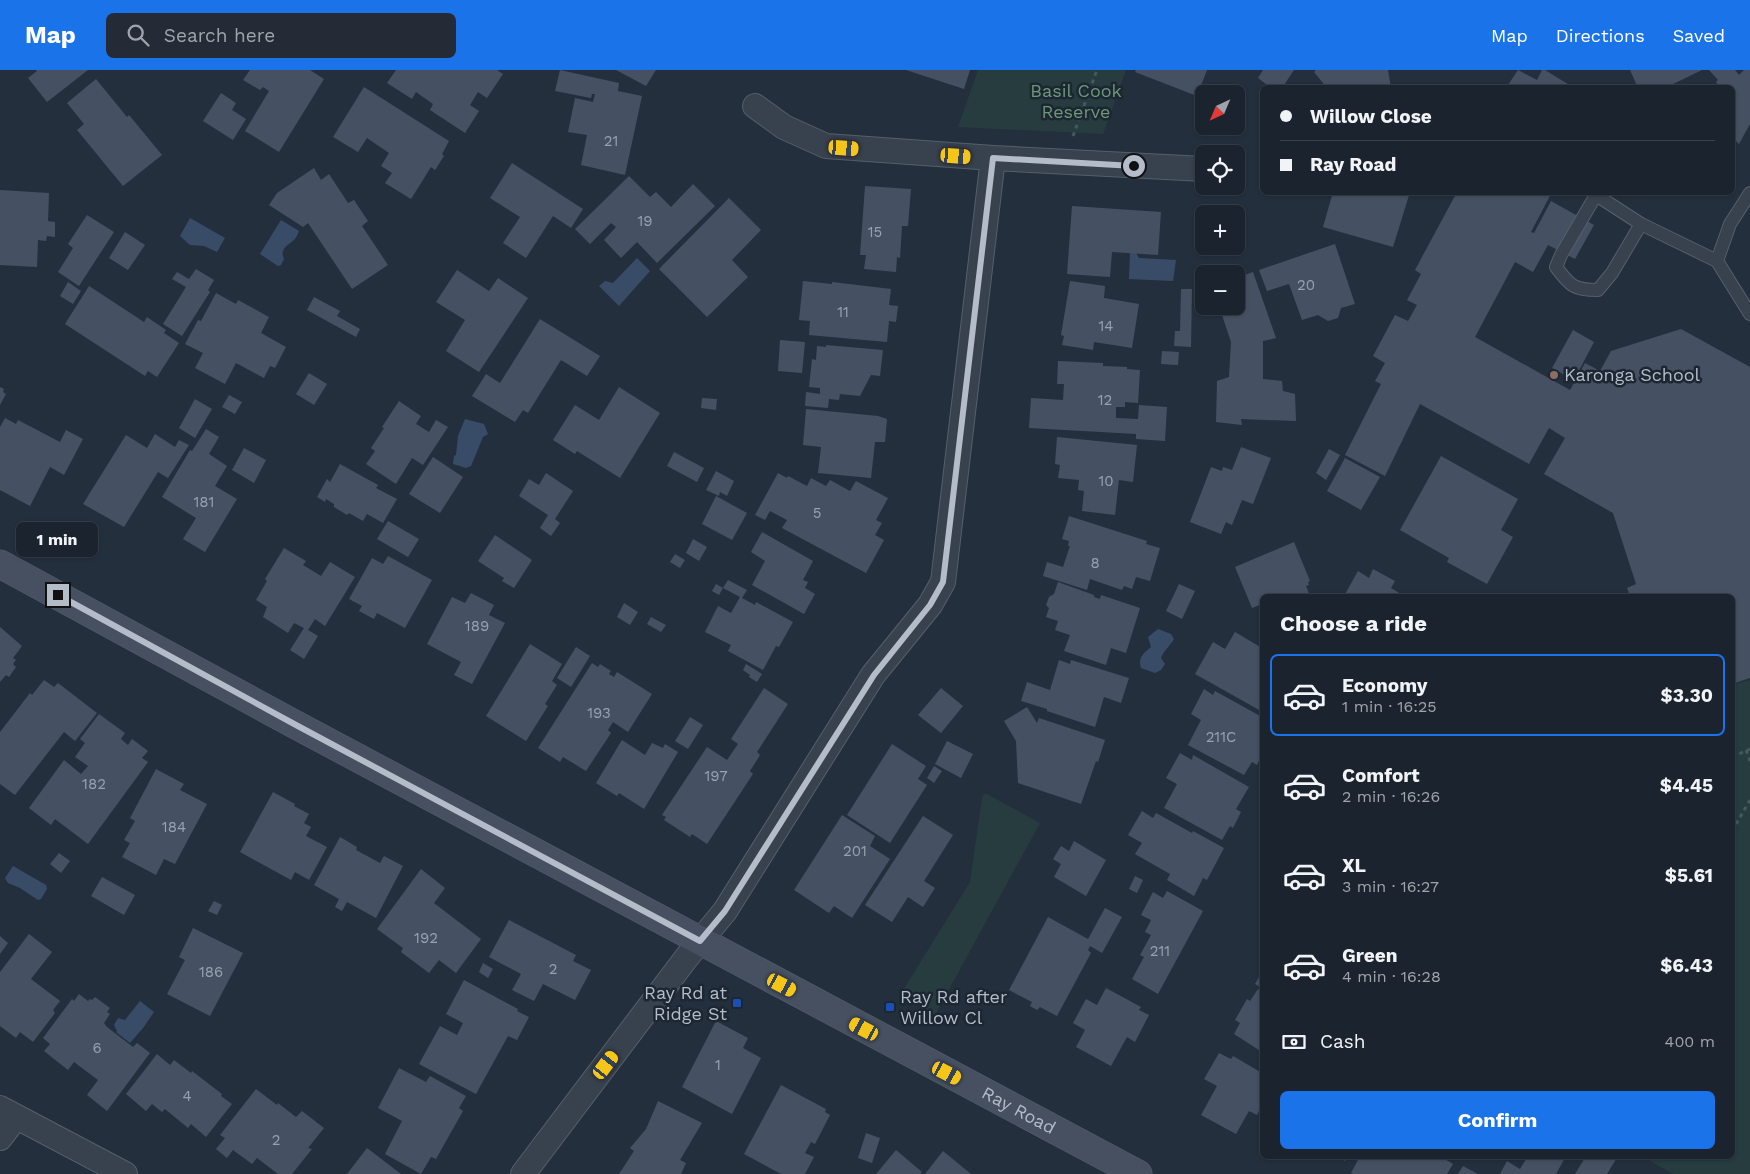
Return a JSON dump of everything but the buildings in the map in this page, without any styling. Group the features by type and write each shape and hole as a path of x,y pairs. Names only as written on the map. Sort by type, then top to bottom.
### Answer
{"street":[{"path":"755,106 784,127 826,146 1195,169"},
{"path":"523,1174 700,941 725,911 874,675 930,605 943,582 993,158"},
{"name":"Ray Road","path":"0,564 296,725 1138,1174"},
{"path":"0,1138 8,1112 125,1174"}],"lane":[{"path":"1717,261 1730,224 1750,193"},
{"path":"1641,224 1612,273 1598,290 1582,290 1568,283 1556,267 1560,255 1596,196 1641,224 1717,261 1750,314"}],"path":[{"path":"1063,162 1097,70"},
{"path":"1735,756 1748,749 1750,761"},
{"path":"1735,827 1750,800"}],"green space":[{"name":"Basil Cook Reserve","path":"978,70 1126,70 1103,134 958,127"},
{"path":"1750,680 1750,1174 1673,1174 1646,1159 1735,1159 1735,684"},
{"path":"985,793 1040,823 935,1015 900,995 970,882 982,798"}],"water":[{"path":"190,218 225,238 217,252 204,246 190,245 180,236"},
{"path":"281,220 299,231 295,239 284,249 284,259 281,265 278,266 260,254"},
{"path":"1130,253 1136,253 1139,258 1176,260 1173,281 1129,279"},
{"path":"637,258 650,271 619,306 599,286 605,281 613,283"},
{"path":"465,419 484,424 488,434 483,437 471,466 466,468 453,464 458,436"},
{"path":"1158,629 1171,634 1174,639 1161,658 1165,664 1161,670 1155,673 1141,668 1140,661 1151,647 1148,637"},
{"path":"13,866 46,885 47,889 41,899 38,900 20,888 8,883 5,878"},
{"path":"140,1001 154,1012 130,1043 116,1032 114,1025 118,1018 125,1020"}],"place":[{"name":"Karonga School","path":"1554,375"},
{"name":"Ray Rd at Ridge St","path":"737,1003"},
{"name":"Ray Rd after Willow Cl","path":"890,1007"}],"route":[{"path":"58,595 296,725 700,941 725,911 874,675 930,605 943,582 993,158 1134,166"}]}
